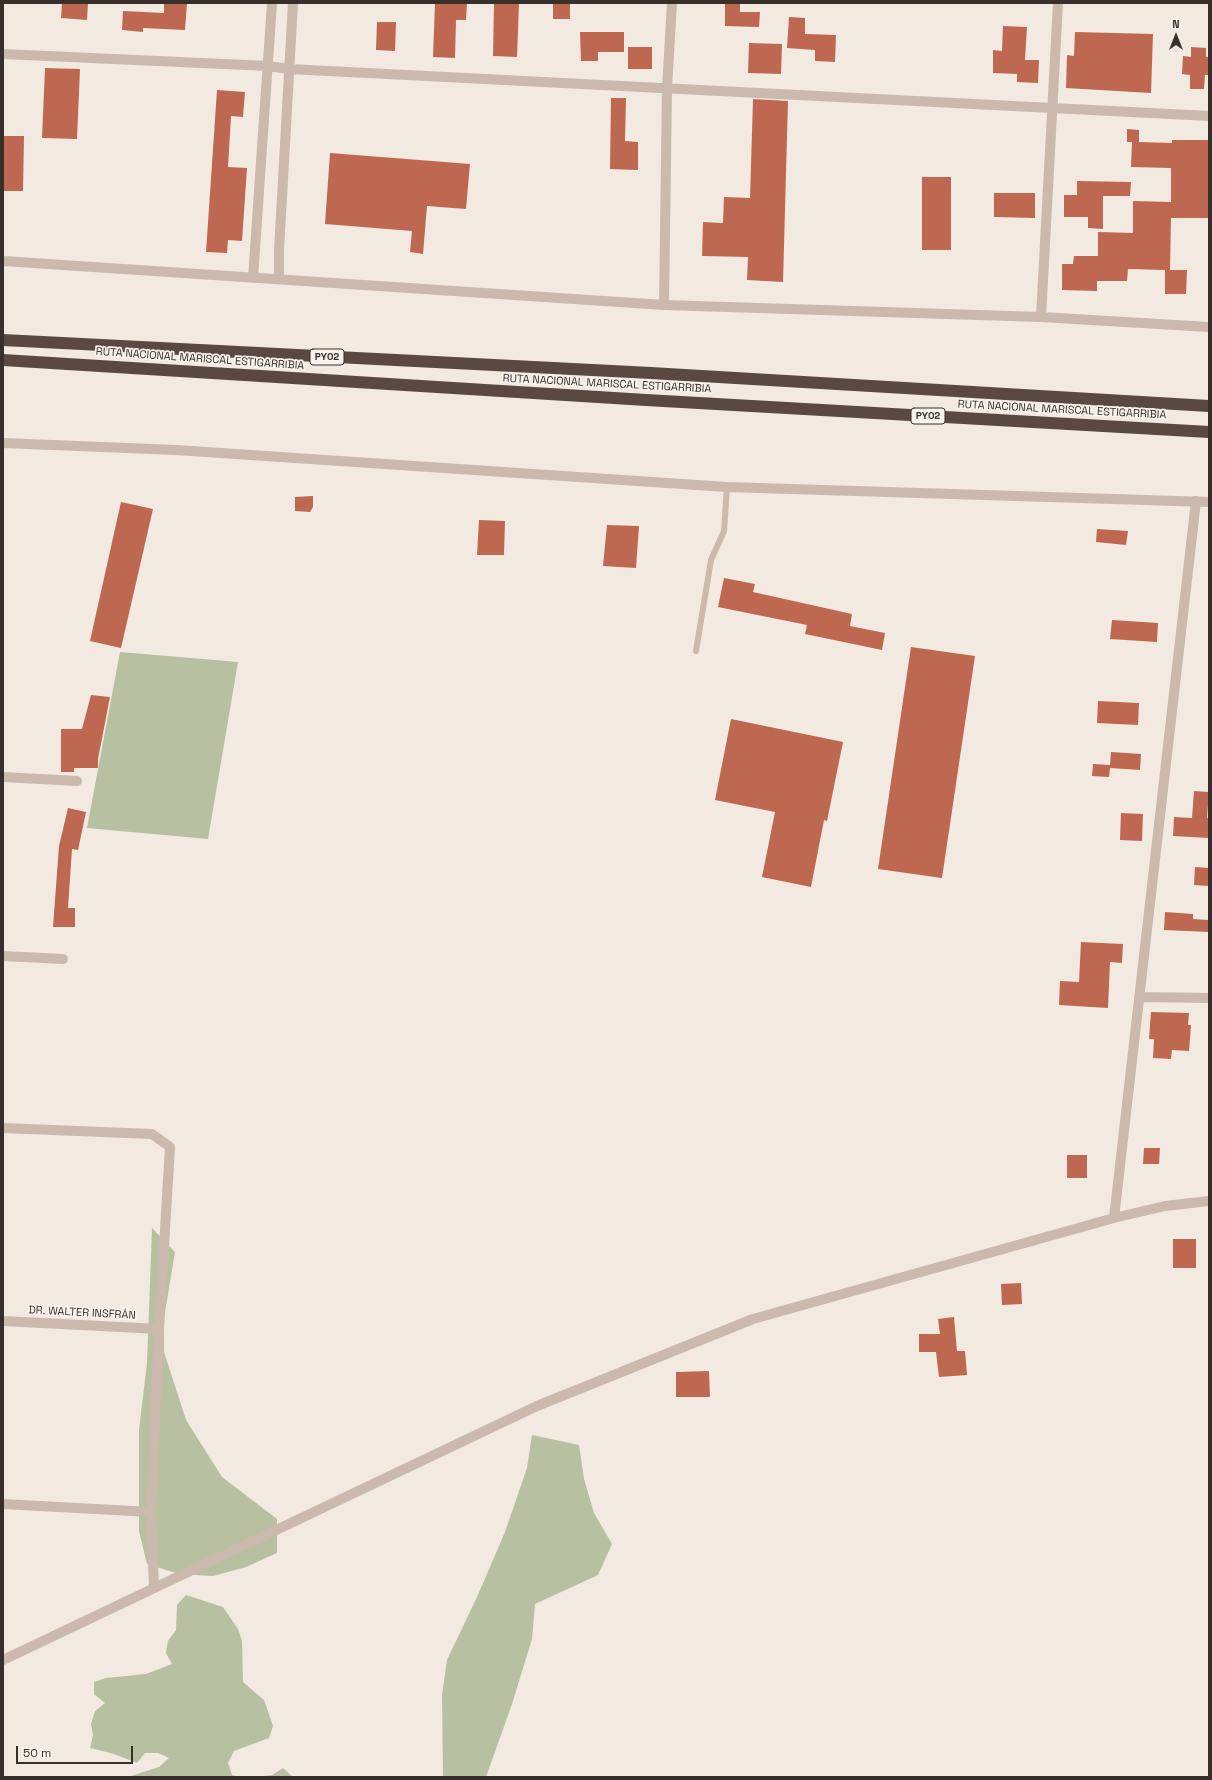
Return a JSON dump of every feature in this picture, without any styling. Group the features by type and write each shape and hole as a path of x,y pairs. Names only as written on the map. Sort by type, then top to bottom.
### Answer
{"highway":[{"name":"RUTA NACIONAL MARISCAL ESTIGARRIBIA","path":"3,340 651,373 1209,406"},
{"name":"RUTA NACIONAL MARISCAL ESTIGARRIBIA","path":"3,360 646,400 1209,432"}],"street":[{"path":"253,278 272,3"},
{"path":"279,279 279,250 293,3"},
{"path":"664,306 668,88 672,3"},
{"path":"1041,317 1058,3"},
{"path":"3,54 268,66 289,69 1209,116"},
{"path":"3,261 664,306 1041,317 1209,327"},
{"path":"3,443 176,450 727,487 1209,502"},
{"path":"1114,1218 1196,501"},
{"path":"3,777 77,781"},
{"path":"3,956 64,959"},
{"path":"1139,997 1209,998"},
{"path":"3,1128 152,1134 170,1147 159,1329 151,1512 154,1588"},
{"path":"3,1660 537,1406 753,1319 1114,1218 1165,1206 1209,1201"},
{"name":"DR. WALTER INSFRÁN","path":"3,1321 159,1329"},
{"path":"3,1504 151,1512"}],"lane":[{"path":"696,651 711,560 724,531 727,487"}],"green space":[{"path":"120,652 238,662 208,839 87,828"},
{"path":"152,1228 175,1252 164,1318 164,1352 186,1420 222,1477 277,1519 277,1553 246,1567 213,1576 179,1574 147,1564 139,1531 139,1430 147,1363"},
{"path":"532,1435 579,1445 584,1479 594,1513 612,1544 598,1575 535,1604 532,1639 512,1704 486,1777 443,1777 442,1695 447,1660 477,1597 505,1532 527,1468"},
{"path":"186,1595 223,1607 238,1629 242,1641 243,1682 264,1700 273,1726 269,1738 234,1751 228,1763 232,1775 240,1777 128,1777 159,1767 169,1758 158,1753 145,1753 137,1763 114,1754 90,1748 93,1735 91,1724 95,1711 105,1703 94,1694 94,1682 106,1678 146,1674 172,1664 166,1653 168,1641 176,1630 177,1605"},
{"path":"283,1768 293,1777 256,1777 272,1775"}],"building":[{"path":"62,3 88,3 87,20 61,18"},
{"path":"164,3 187,3 185,30 143,28 143,32 122,30 123,11 164,13"},
{"path":"435,3 467,3 466,20 456,20 455,58 433,57"},
{"path":"494,3 519,3 517,57 493,56"},
{"path":"553,3 570,3 570,19 553,19"},
{"path":"725,3 740,3 740,12 760,12 759,27 725,26"},
{"path":"789,17 805,18 805,34 836,35 835,62 815,61 815,50 787,48"},
{"path":"377,22 396,22 395,51 376,50"},
{"path":"1003,26 1027,27 1025,60 1039,60 1038,83 1017,82 1017,74 993,73 993,50 1002,51"},
{"path":"580,32 624,32 624,52 598,52 598,61 581,61"},
{"path":"1075,32 1153,34 1151,93 1066,88 1067,55 1074,56"},
{"path":"749,43 782,44 781,74 748,73"},
{"path":"628,47 652,47 652,69 628,69"},
{"path":"1191,47 1206,48 1206,57 1209,57 1209,75 1205,75 1204,89 1190,89 1190,75 1182,74 1183,56 1191,57"},
{"path":"45,68 80,69 77,139 42,138"},
{"path":"217,90 245,92 243,117 231,116 228,167 247,168 242,241 228,240 227,253 206,252"},
{"path":"611,98 626,98 625,141 638,142 638,170 610,169"},
{"path":"753,99 788,101 783,282 747,280 748,257 702,256 703,222 723,223 724,197 750,198"},
{"path":"1127,129 1139,130 1139,142 1172,143 1172,140 1209,140 1209,218 1171,218 1170,270 1187,270 1186,294 1165,294 1165,270 1128,269 1127,281 1097,281 1097,291 1062,290 1062,264 1073,264 1074,256 1098,256 1098,232 1133,233 1133,201 1171,202 1171,168 1131,167 1132,142 1127,142"},
{"path":"3,136 24,136 23,191 3,191"},
{"path":"330,153 470,164 466,209 427,206 423,254 410,252 412,231 325,224"},
{"path":"922,177 951,177 951,250 922,250"},
{"path":"1077,181 1131,182 1130,196 1103,196 1103,229 1088,228 1088,217 1064,217 1064,195 1077,195"},
{"path":"994,193 1035,193 1035,218 994,217"},
{"path":"313,496 313,507 310,512 295,511 295,497"},
{"path":"121,502 153,509 121,648 90,641"},
{"path":"479,520 505,521 504,555 477,555"},
{"path":"607,525 639,526 636,568 603,566"},
{"path":"1097,529 1128,531 1126,545 1096,542"},
{"path":"724,578 755,584 753,592 852,614 850,626 885,633 882,650 805,634 807,625 718,607"},
{"path":"1112,620 1158,623 1157,642 1110,639"},
{"path":"911,647 975,656 942,878 878,869"},
{"path":"91,695 110,697 98,759 98,768 74,768 74,772 61,772 61,729 82,729"},
{"path":"1098,701 1139,703 1138,725 1097,723"},
{"path":"731,719 843,742 827,821 824,820 811,887 762,877 775,812 715,800"},
{"path":"1111,752 1141,754 1140,770 1110,768 1109,777 1092,776 1093,764 1110,765"},
{"path":"1194,791 1209,792 1207,818 1209,818 1209,838 1173,836 1174,817 1192,818"},
{"path":"68,808 86,812 78,850 72,849 68,908 75,908 75,927 53,927 59,846"},
{"path":"1121,813 1143,814 1142,841 1120,840"},
{"path":"1195,867 1209,868 1209,886 1194,885"},
{"path":"1165,912 1193,914 1193,919 1209,920 1209,932 1164,930"},
{"path":"1081,942 1123,944 1122,963 1110,962 1108,1008 1059,1005 1060,981 1079,982"},
{"path":"1151,1012 1189,1013 1188,1025 1191,1025 1189,1051 1172,1050 1171,1059 1153,1058 1154,1039 1149,1039"},
{"path":"1144,1148 1160,1148 1159,1164 1143,1164"},
{"path":"1067,1155 1087,1155 1087,1178 1067,1178"},
{"path":"1173,1239 1196,1239 1196,1268 1173,1268"},
{"path":"1021,1283 1022,1304 1002,1305 1001,1284"},
{"path":"954,1317 957,1351 965,1351 967,1375 939,1377 936,1352 919,1352 919,1334 940,1334 938,1319"},
{"path":"709,1371 710,1397 676,1397 676,1372"}]}
